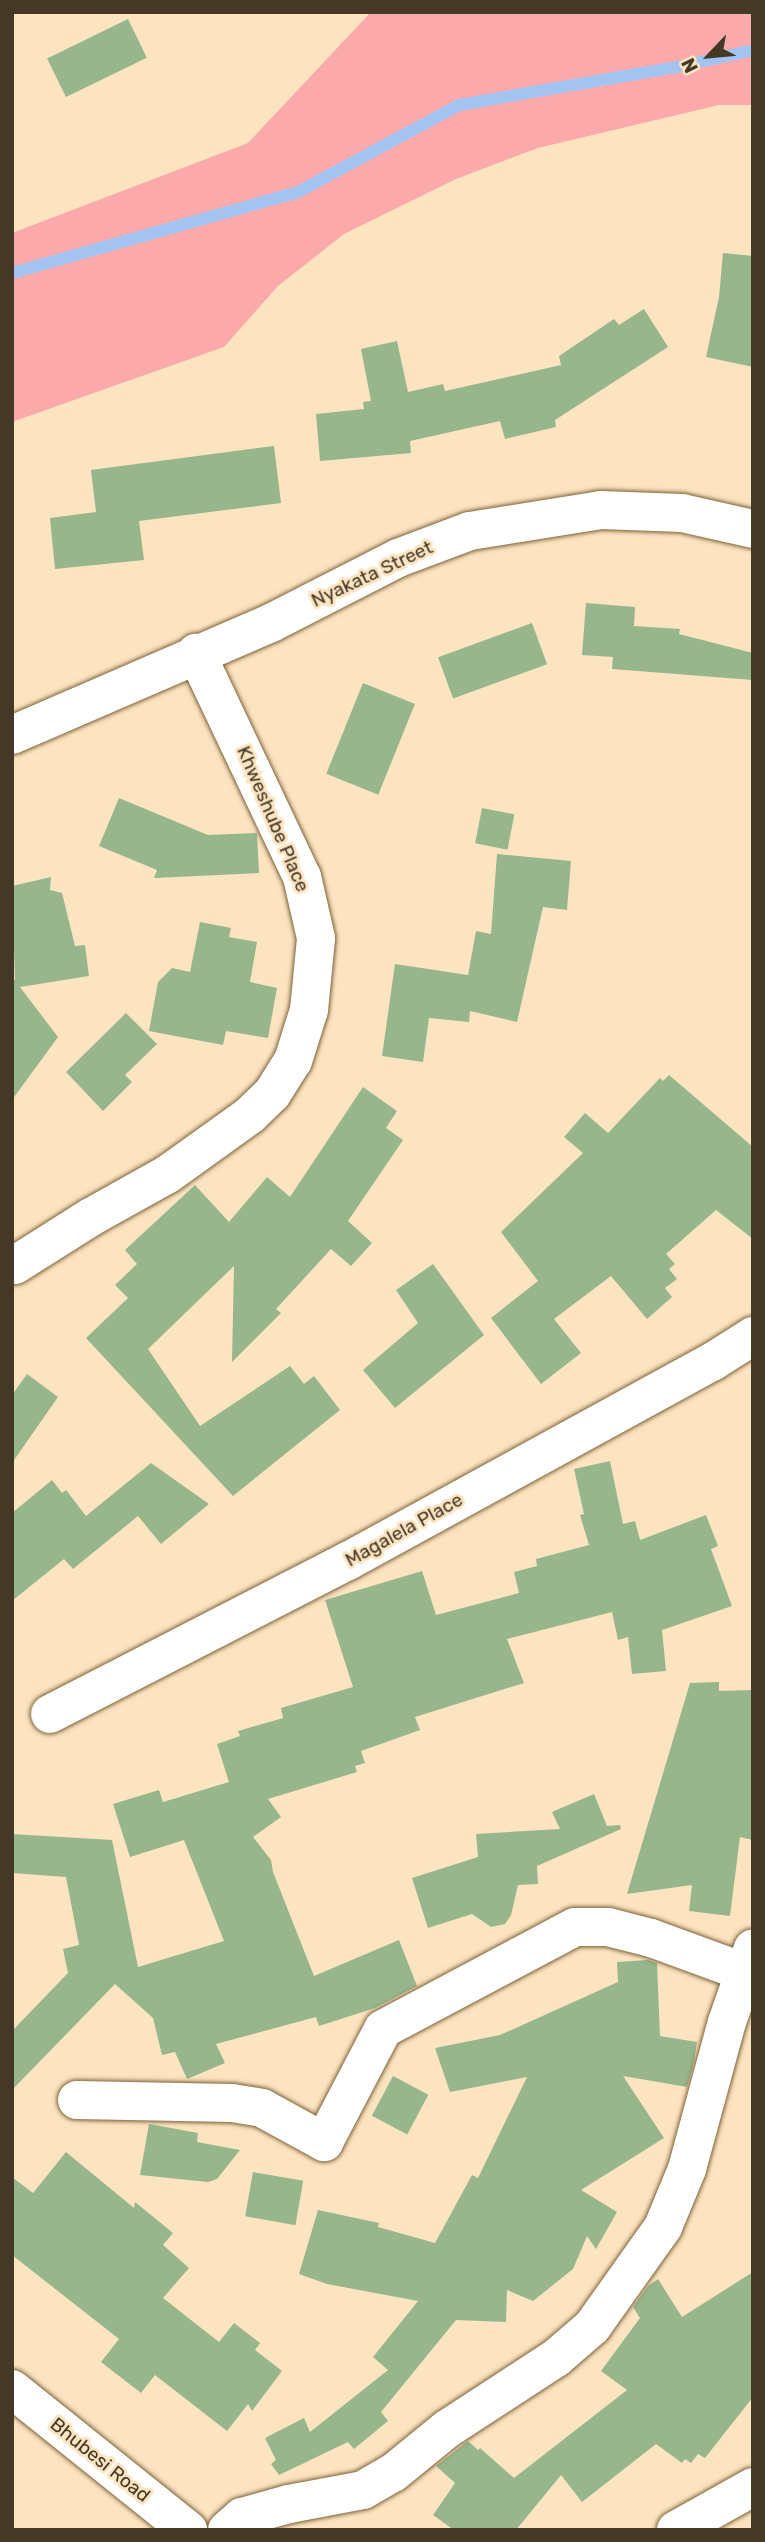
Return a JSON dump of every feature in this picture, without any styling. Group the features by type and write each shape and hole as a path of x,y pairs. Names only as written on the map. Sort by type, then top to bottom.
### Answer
{"street":[{"name":"Nyakata Street","path":"12,735 196,653 271,623 398,558 470,531 601,510 682,513 753,529"},
{"name":"Khweshube Place","path":"15,1265 91,1217 168,1174 250,1115 272,1094 293,1061 309,1010 316,937 302,877 264,791 196,653"},
{"name":"Magalela Place","path":"50,1714 348,1561 712,1362 753,1336"},
{"path":"77,2100 232,2103 262,2108 324,2142 383,2029 575,1927 608,1927 748,1960 687,2169 663,2227 592,2327 556,2358 447,2429 393,2473 362,2490 289,2504 242,2517 227,2530"},
{"name":"Bhubesi Road","path":"12,2389 188,2530"},
{"path":"676,2530 753,2487"}],"shaded area":[{"path":"371,12 753,12 753,105 719,105 538,148 456,179 344,234 278,286 224,347 12,422 12,233 248,143"}],"building":[{"path":"128,19 147,58 66,97 47,58"},
{"path":"723,253 753,256 753,367 706,357 719,297"},
{"path":"644,309 668,347 555,420 556,427 505,439 500,421 410,441 411,453 320,461 316,414 364,409 363,402 371,401 361,349 397,341 408,392 443,384 445,391 561,365 559,356 614,319 619,325"},
{"path":"274,446 281,503 139,521 144,560 55,569 50,518 96,512 91,470"},
{"path":"586,603 635,607 634,626 680,629 679,634 753,653 753,680 612,669 613,657 582,655"},
{"path":"532,623 547,664 453,699 438,657"},
{"path":"363,683 415,704 378,795 326,774"},
{"path":"119,798 208,835 257,833 259,873 154,878 157,870 99,846"},
{"path":"482,808 514,814 508,850 475,843"},
{"path":"497,854 571,861 567,910 543,907 517,1022 470,1011 469,1022 429,1018 423,1062 382,1056 395,964 468,975 476,931 491,934"},
{"path":"51,877 50,890 62,893 75,946 85,945 89,976 20,987 58,1037 12,1100 12,977 15,980 12,886"},
{"path":"200,922 231,928 229,937 257,942 250,982 277,988 268,1038 226,1031 223,1045 149,1031 158,982 172,968 190,972"},
{"path":"126,1013 157,1044 125,1075 132,1082 103,1111 66,1072"},
{"path":"669,1075 753,1147 753,1239 716,1210 666,1254 675,1264 669,1269 677,1279 665,1288 672,1297 647,1319 611,1276 554,1319 581,1353 541,1384 491,1318 538,1281 501,1232 583,1153 564,1137 585,1113 608,1133 660,1078 663,1081"},
{"path":"363,1087 397,1111 386,1128 403,1140 348,1221 372,1243 351,1266 331,1249 276,1309 281,1313 232,1362 234,1266 148,1349 200,1426 290,1366 304,1384 314,1376 340,1410 233,1496 86,1338 128,1298 115,1285 137,1264 125,1250 195,1185 229,1222 267,1177 290,1197"},
{"path":"433,1264 484,1335 395,1408 363,1370 418,1323 396,1290"},
{"path":"27,1374 58,1397 12,1463 12,1395"},
{"path":"610,1461 623,1524 635,1521 640,1540 706,1515 718,1546 711,1549 732,1606 662,1630 666,1671 632,1674 628,1637 618,1640 612,1612 507,1639 524,1683 415,1717 420,1730 361,1751 365,1763 355,1766 357,1772 268,1799 281,1817 253,1837 271,1860 273,1872 314,1976 399,1940 417,1986 375,2008 319,2026 316,2017 216,2044 225,2063 187,2079 175,2052 162,2055 153,2018 115,1984 12,2090 12,2031 68,1973 63,1949 79,1945 66,1877 12,1873 12,1834 112,1840 138,1967 224,1941 184,1840 130,1857 113,1804 159,1790 163,1802 229,1782 217,1744 240,1736 238,1731 283,1718 281,1708 353,1687 325,1600 422,1571 436,1615 519,1593 514,1572 537,1566 536,1559 589,1545 580,1515 584,1514 574,1469"},
{"path":"151,1463 209,1504 161,1544 138,1516 73,1569 64,1559 12,1601 12,1513 52,1480 62,1493 66,1490 86,1516"},
{"path":"719,1682 719,1691 753,1690 753,1840 740,1837 730,1916 689,1911 692,1885 627,1894 690,1683"},
{"path":"594,1794 607,1826 620,1825 621,1829 537,1866 538,1884 518,1885 511,1915 505,1924 491,1927 472,1914 428,1928 412,1878 478,1857 476,1834 560,1829 552,1812"},
{"path":"648,1960 657,1963 660,2036 697,2042 694,2062 687,2087 623,2076 664,2138 581,2190 617,2212 596,2249 587,2236 573,2269 533,2301 507,2290 506,2322 456,2320 381,2412 388,2421 354,2449 348,2442 279,2475 271,2464 276,2460 265,2438 304,2418 310,2432 388,2370 373,2357 418,2301 327,2284 299,2274 318,2210 379,2223 378,2227 435,2243 472,2175 478,2178 527,2077 450,2092 435,2048 500,2035 618,1982 617,1962"},
{"path":"393,2076 428,2095 407,2135 372,2116"},
{"path":"149,2124 198,2133 197,2142 240,2150 217,2179 208,2182 140,2175"},
{"path":"66,2152 134,2208 135,2202 173,2233 163,2245 189,2268 163,2298 219,2342 234,2323 260,2343 255,2350 282,2371 252,2411 248,2404 227,2431 155,2375 141,2393 101,2362 119,2339 12,2255 12,2177 33,2193"},
{"path":"253,2172 303,2181 295,2225 245,2216"},
{"path":"753,2272 753,2397 705,2458 698,2454 691,2463 685,2459 682,2463 656,2444 582,2502 561,2475 516,2530 454,2530 433,2515 455,2483 436,2466 468,2441 514,2478 627,2390 601,2371 640,2318 633,2307 648,2286 658,2279 682,2317"}],"waterway":[{"path":"12,273 298,192 459,105 672,68 753,50"}]}
